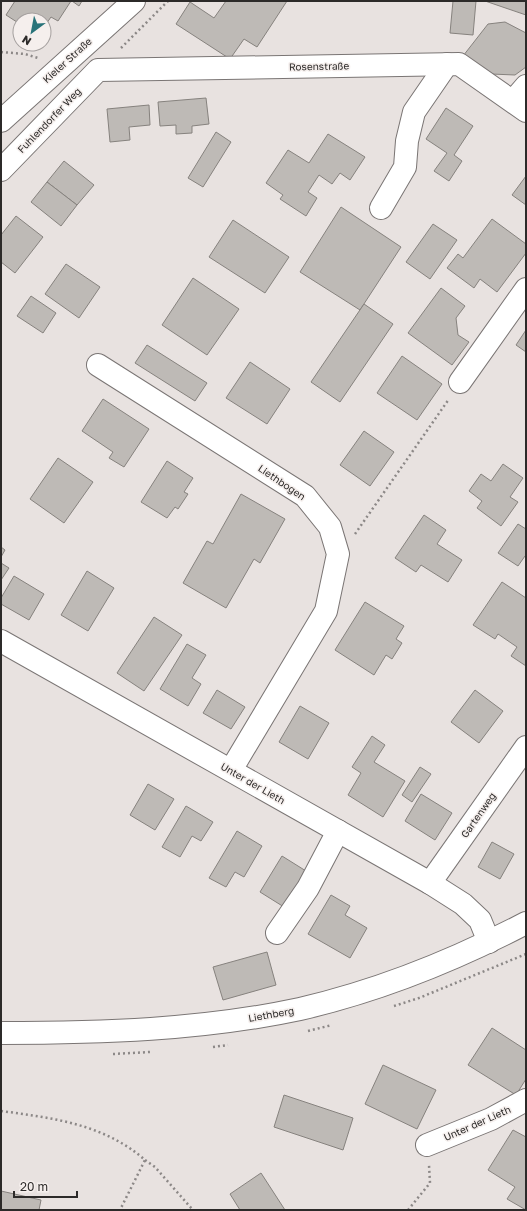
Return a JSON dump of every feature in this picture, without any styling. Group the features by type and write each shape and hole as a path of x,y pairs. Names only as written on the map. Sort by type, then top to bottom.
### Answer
{"street":[{"name":"Kieler Straße","path":"1,120 134,1"},
{"path":"381,208 405,167 407,141 414,112 447,64"},
{"name":"Rosenstraße","path":"98,70 459,64 522,99"},
{"name":"Fuhlendorfer Weg","path":"1,170 98,70"},
{"path":"460,382 526,289"},
{"name":"Liethbogen","path":"98,365 305,496 330,527 338,554 326,611 231,770"},
{"name":"Unter der Lieth","path":"1,641 430,883 463,904 480,920 489,942"},
{"name":"Gartenweg","path":"430,883 526,747"},
{"path":"277,933 305,893 338,831"},
{"name":"Liethberg","path":"1,1033 162,1028 256,1017 300,1009 381,985 489,942 526,923"},
{"name":"Unter der Lieth","path":"427,1145 491,1119 526,1100"}],"path":[{"path":"98,70 168,1"},
{"path":"1,52 26,54"},
{"path":"338,554 353,536 460,382"},
{"path":"1,1111 48,1118 86,1126 132,1148 155,1167 193,1210"},
{"path":"408,1210 430,1183 427,1145"},
{"path":"120,1210 146,1160"}],"building":[{"path":"15,1 71,1 58,21 52,18 52,12 12,12 12,19 6,15"},
{"path":"72,1 82,1 79,6"},
{"path":"226,1 287,1 257,47 244,39 230,59 176,24 190,2 214,18"},
{"path":"453,1 476,1 473,35 450,33"},
{"path":"485,1 526,1 526,15"},
{"path":"505,22 526,33 526,67 515,75 491,74 463,56 488,24"},
{"path":"206,98 209,124 192,126 192,133 176,134 176,125 160,126 158,102"},
{"path":"149,105 150,125 129,127 130,140 110,142 107,109"},
{"path":"446,108 473,126 454,155 462,161 449,181 434,171 447,153 426,139"},
{"path":"216,132 231,142 203,187 188,178"},
{"path":"328,134 365,157 350,180 340,173 332,184 319,175 308,192 317,198 306,216 280,199 283,195 266,183 288,150 309,163"},
{"path":"64,161 94,185 77,205 47,182"},
{"path":"526,176 526,205 512,195"},
{"path":"47,182 77,205 61,226 31,202"},
{"path":"341,207 401,247 360,310 300,272"},
{"path":"16,216 43,237 15,273 1,262 1,235"},
{"path":"492,219 526,244 526,253 497,292 480,279 474,288 447,268 458,254 463,258"},
{"path":"233,220 289,257 265,293 209,257"},
{"path":"433,224 457,240 430,279 406,262"},
{"path":"66,264 100,287 79,318 45,294"},
{"path":"193,278 239,309 207,355 162,325"},
{"path":"441,288 465,306 456,318 458,335 469,342 452,365 408,333"},
{"path":"31,296 56,313 43,333 17,316"},
{"path":"364,304 393,324 340,402 311,382"},
{"path":"526,330 526,352 516,345"},
{"path":"147,345 207,383 195,401 135,363"},
{"path":"402,356 442,384 417,420 377,393"},
{"path":"250,362 290,389 267,424 226,398"},
{"path":"103,399 149,429 124,467 109,458 113,452 82,431"},
{"path":"364,431 394,452 370,486 340,465"},
{"path":"58,458 93,482 64,523 30,499"},
{"path":"167,461 193,478 184,492 188,494 178,509 175,507 167,518 141,502"},
{"path":"503,464 523,478 510,497 518,502 501,526 477,508 482,501 469,491 481,474 491,481"},
{"path":"241,494 285,519 260,563 254,559 226,608 183,583 207,541 213,544"},
{"path":"424,515 446,530 437,544 462,560 448,582 421,565 416,572 395,558"},
{"path":"518,524 526,529 526,557 525,556 518,566 498,553"},
{"path":"1,547 5,550 1,557"},
{"path":"1,563 9,568 1,580"},
{"path":"87,571 114,588 88,631 61,615"},
{"path":"14,576 44,594 29,620 1,604 1,598"},
{"path":"502,582 526,598 526,666 511,656 517,647 498,634 495,639 473,625"},
{"path":"365,602 404,626 396,639 402,643 392,659 386,655 374,675 335,650"},
{"path":"154,617 182,635 144,691 117,673"},
{"path":"187,644 206,655 192,678 201,684 188,706 160,689"},
{"path":"217,690 245,707 231,729 203,713"},
{"path":"475,690 503,711 479,743 451,722"},
{"path":"300,706 329,723 308,759 279,742"},
{"path":"372,736 385,745 374,762 405,781 383,817 348,795 361,773 352,767"},
{"path":"420,767 431,774 412,802 402,795"},
{"path":"148,784 174,799 155,830 130,815"},
{"path":"421,794 452,813 435,840 405,821"},
{"path":"186,806 213,822 201,841 192,836 180,857 162,847"},
{"path":"237,831 262,846 244,877 235,872 226,887 209,878"},
{"path":"492,842 514,854 500,879 478,867"},
{"path":"282,856 306,871 284,907 260,892"},
{"path":"331,895 350,906 345,915 367,928 350,958 308,934"},
{"path":"267,952 276,985 223,1000 213,967"},
{"path":"492,1028 526,1050 526,1079 516,1095 468,1065"},
{"path":"383,1065 436,1090 417,1129 365,1104"},
{"path":"284,1095 353,1118 343,1150 274,1127"},
{"path":"513,1130 526,1137 526,1210 507,1199 515,1187 488,1170"},
{"path":"261,1173 285,1210 240,1210 230,1194"},
{"path":"1,1191 41,1200 39,1210 1,1210"}]}
